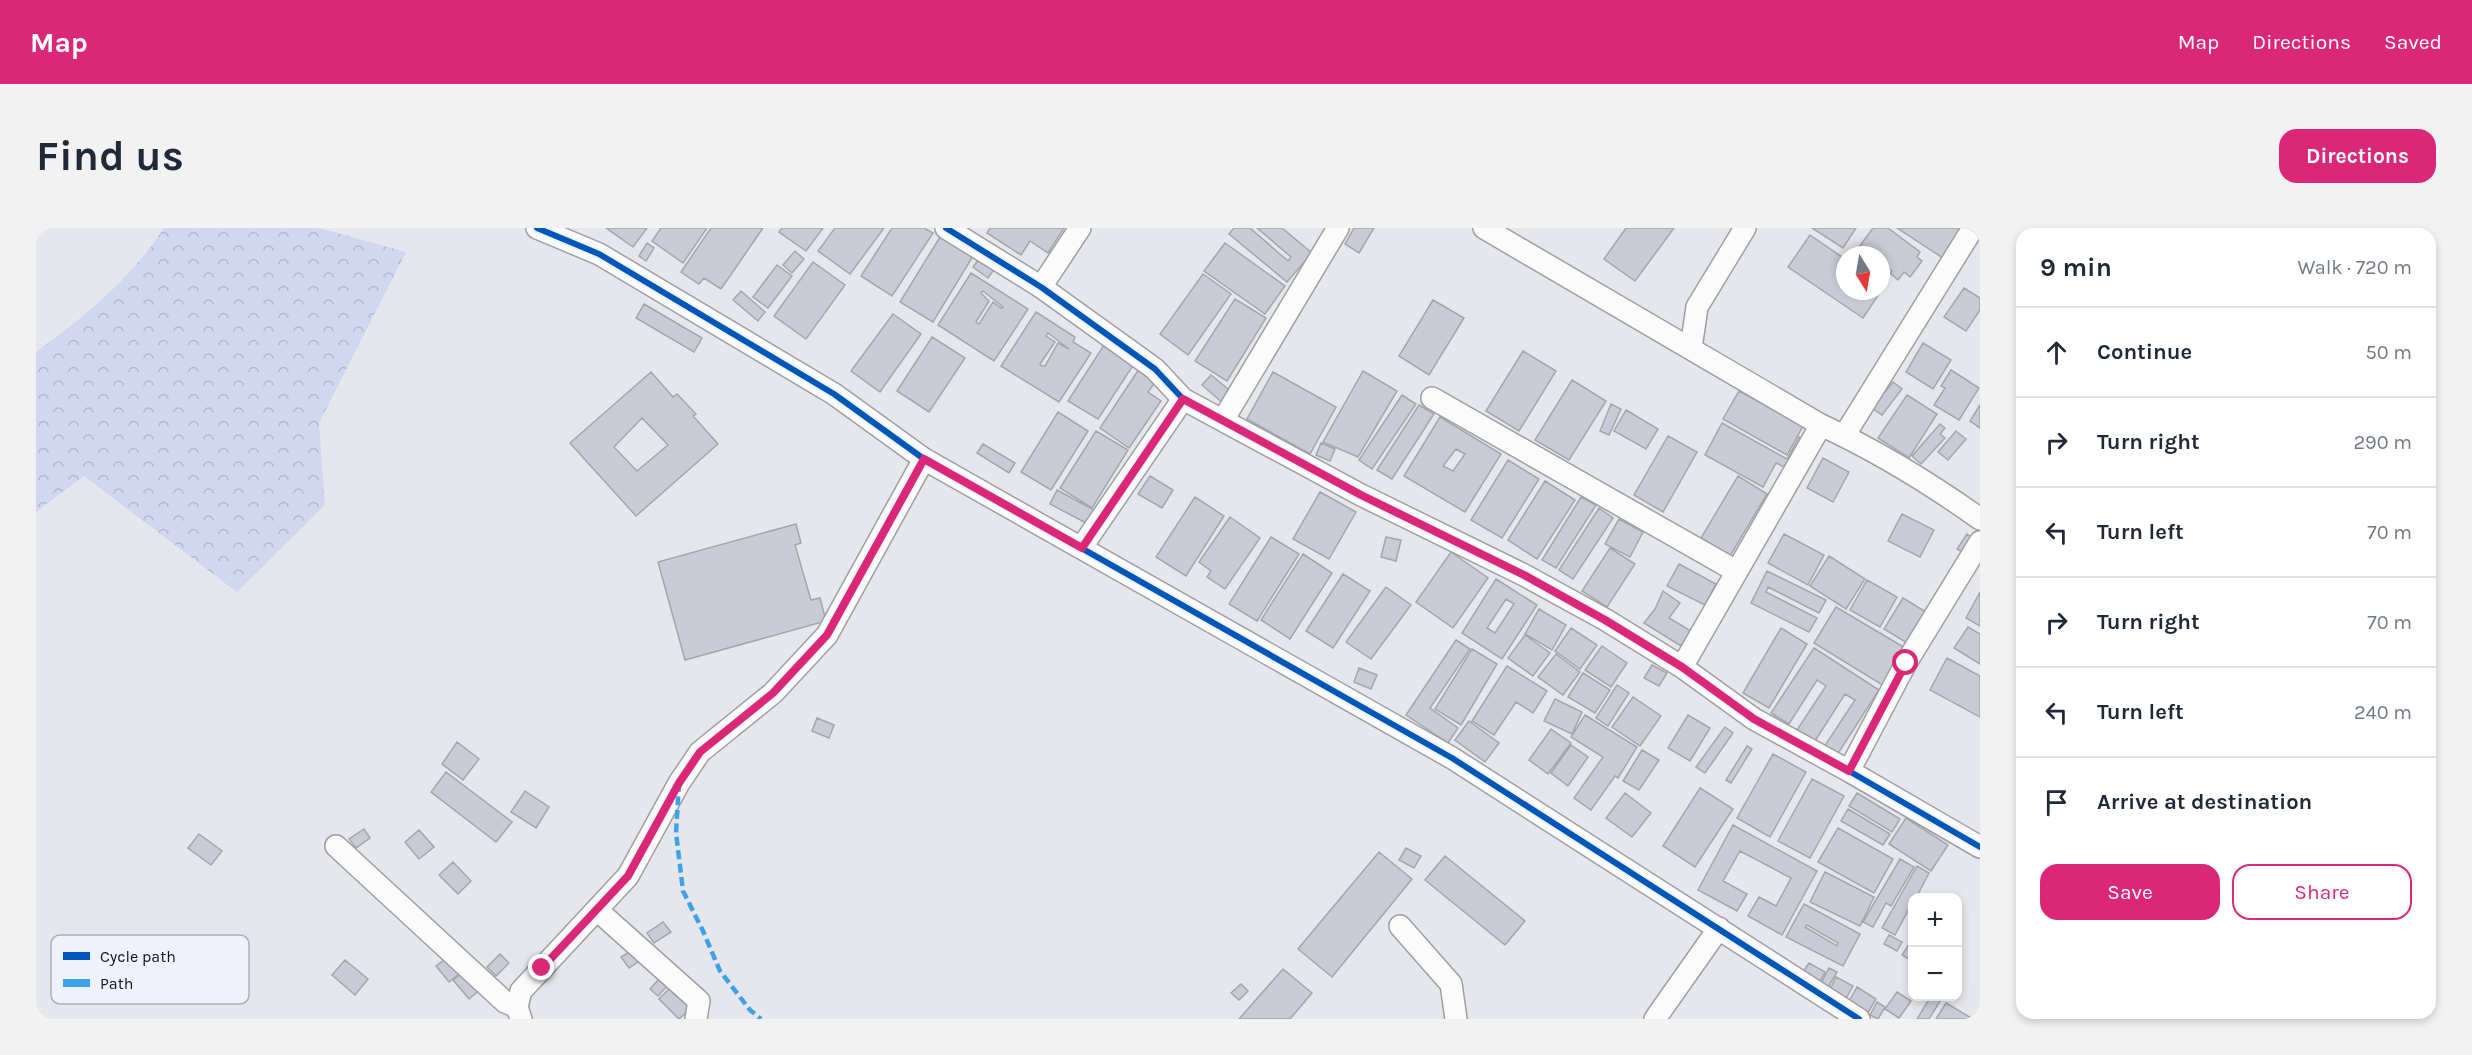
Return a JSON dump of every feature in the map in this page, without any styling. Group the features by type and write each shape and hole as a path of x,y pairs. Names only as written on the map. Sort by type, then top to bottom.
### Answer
{"street":[{"path":"946,228 1041,287 1155,369 1183,399 1361,495 1524,575 1605,620 1682,667 1754,719 1980,847"},
{"path":"1041,287 1080,228"},
{"path":"1223,420 1338,228"},
{"path":"1484,228 1821,425 1953,499 1980,519"},
{"path":"1691,348 1697,307 1745,228"},
{"path":"1844,436 1973,228"},
{"path":"544,229 599,254 824,388 924,459 1452,758 1859,1019"},
{"path":"1432,398 1736,571"},
{"path":"1082,548 1183,399"},
{"path":"1682,667 1821,425"},
{"path":"519,1013 521,991 628,876 679,783 700,752 773,693 827,635 924,459"},
{"path":"1849,771 1906,663 1980,542"},
{"path":"336,846 519,1013"},
{"path":"597,910 699,1002 696,1019"},
{"path":"1400,926 1451,984 1456,1019"},
{"path":"1655,1019 1719,928"}],"green space":[{"path":"164,228 319,228 406,252 319,423 325,505 237,592 84,476 36,512 36,352 106,296 137,264"}],"building":[{"path":"606,228 647,228 633,247"},
{"path":"661,228 707,228 683,263 652,241"},
{"path":"711,228 763,228 721,289 704,278 699,284 681,272"},
{"path":"782,228 823,228 806,251 779,232"},
{"path":"835,228 884,228 850,274 818,251"},
{"path":"892,228 924,228 933,233 892,296 861,276"},
{"path":"990,228 1064,228 1048,253 1030,241 1021,255 987,233"},
{"path":"1234,228 1250,228 1288,261 1291,257 1257,228 1282,228 1312,253 1287,282 1229,234"},
{"path":"1354,228 1374,228 1359,253 1345,244"},
{"path":"1626,228 1674,228 1635,281 1604,259"},
{"path":"1812,228 1856,228 1844,246 1840,246"},
{"path":"1873,228 1888,228 1920,252 1917,257 1922,261 1910,277 1904,272 1898,280 1890,273 1892,271 1890,270 1890,246 1860,246"},
{"path":"1897,228 1960,228 1965,231 1946,260"},
{"path":"1810,235 1836,253 1836,300 1788,267"},
{"path":"940,237 973,256 933,322 900,302"},
{"path":"647,243 654,248 646,261 639,256"},
{"path":"1225,243 1285,286 1265,314 1204,271"},
{"path":"795,251 804,259 792,273 783,265"},
{"path":"984,252 999,263 988,278 973,267"},
{"path":"813,262 845,285 806,339 774,316"},
{"path":"777,265 792,276 768,308 753,297"},
{"path":"971,273 1028,309 994,361 938,325","holes":["983,291 1003,307 993,302 979,324 976,322 989,301 981,293"]},
{"path":"1203,274 1231,294 1188,355 1160,334"},
{"path":"1964,288 1980,298 1980,310 1966,331 1944,317"},
{"path":"741,291 765,312 758,321 733,300"},
{"path":"1235,299 1266,318 1227,381 1195,361"},
{"path":"1433,300 1464,318 1429,375 1399,356"},
{"path":"1837,300 1875,300 1863,318"},
{"path":"644,304 702,338 694,352 636,318"},
{"path":"1036,312 1075,337 1073,342 1091,353 1059,402 1001,366","holes":["1048,333 1069,349 1058,343 1045,366 1040,364 1055,342 1046,336"]},
{"path":"893,314 921,334 880,392 851,371"},
{"path":"932,337 965,358 929,412 897,391"},
{"path":"1923,343 1951,360 1933,389 1906,372"},
{"path":"1104,345 1134,364 1098,419 1068,401"},
{"path":"1523,351 1556,371 1519,431 1486,411"},
{"path":"1141,366 1159,377 1148,392 1161,401 1129,448 1100,428"},
{"path":"1951,370 1979,388 1959,420 1934,405 1945,388 1941,386"},
{"path":"1363,371 1397,391 1358,457 1323,442"},
{"path":"651,372 673,397 677,394 696,414 693,416 718,444 636,516 570,443","holes":["642,418 668,445 637,471 614,447"]},
{"path":"1273,372 1336,407 1310,454 1247,419"},
{"path":"1211,375 1233,393 1224,404 1202,385"},
{"path":"1572,380 1606,401 1569,460 1535,440"},
{"path":"1893,382 1902,389 1882,415 1872,408"},
{"path":"1739,391 1803,426 1787,455 1723,419"},
{"path":"1402,395 1416,404 1372,469 1359,460"},
{"path":"1907,395 1937,414 1909,458 1878,438"},
{"path":"1611,404 1621,409 1609,435 1600,431"},
{"path":"1419,405 1434,414 1392,479 1377,470"},
{"path":"1980,405 1980,428 1970,421"},
{"path":"1626,410 1658,429 1646,449 1614,431"},
{"path":"1058,412 1088,431 1051,490 1021,472"},
{"path":"1440,417 1501,454 1465,512 1404,476","holes":["1456,449 1465,454 1453,471 1443,466"]},
{"path":"1722,423 1787,459 1799,437 1804,440 1788,469 1776,463 1763,487 1705,455"},
{"path":"1940,424 1945,428 1940,434 1945,438 1921,464 1912,456"},
{"path":"1096,431 1128,450 1092,508 1060,488"},
{"path":"1956,431 1966,439 1948,460 1938,452"},
{"path":"1668,436 1697,452 1663,512 1634,495"},
{"path":"1321,443 1335,449 1330,461 1316,455"},
{"path":"983,444 1015,463 1009,473 977,453"},
{"path":"1823,458 1849,472 1833,502 1807,488"},
{"path":"1508,460 1539,479 1502,538 1471,520"},
{"path":"1150,476 1173,490 1162,508 1138,494"},
{"path":"1738,476 1767,494 1730,556 1701,538"},
{"path":"1545,481 1575,500 1537,559 1508,540"},
{"path":"1057,490 1096,511 1088,524 1050,504"},
{"path":"1320,492 1356,512 1329,559 1293,539"},
{"path":"1195,497 1224,516 1186,576 1156,557"},
{"path":"1581,497 1596,505 1556,568 1542,560"},
{"path":"1599,508 1613,518 1573,579 1559,570"},
{"path":"1902,514 1934,530 1920,557 1888,541"},
{"path":"1230,517 1260,538 1225,589 1207,577 1211,571 1199,562"},
{"path":"1619,519 1643,532 1630,557 1605,544"},
{"path":"796,524 801,543 795,545 811,600 820,598 826,621 685,660 658,562"},
{"path":"1784,534 1824,555 1808,585 1768,563"},
{"path":"1967,534 1975,540 1966,554 1957,549"},
{"path":"1271,537 1299,554 1257,621 1229,604"},
{"path":"1386,537 1401,540 1396,561 1381,557"},
{"path":"1610,548 1635,564 1607,607 1582,591"},
{"path":"1451,552 1488,578 1453,628 1416,602"},
{"path":"1303,554 1332,573 1290,639 1261,620"},
{"path":"1829,556 1865,579 1846,609 1810,586"},
{"path":"1679,564 1716,584 1705,605 1667,586"},
{"path":"1767,571 1826,600 1819,613 1768,587 1766,592 1817,618 1809,632 1751,603"},
{"path":"1343,574 1370,591 1333,648 1306,631"},
{"path":"1496,579 1537,605 1502,659 1462,633","holes":["1506,599 1514,604 1495,633 1487,628"]},
{"path":"1867,580 1897,597 1880,627 1850,610"},
{"path":"1386,587 1411,605 1371,659 1346,642"},
{"path":"1663,591 1680,603 1669,618 1691,631 1681,646 1644,623 1655,609"},
{"path":"1980,592 1980,626 1966,618"},
{"path":"1903,598 1926,612 1907,643 1884,629"},
{"path":"1836,607 1907,649 1884,686 1814,643"},
{"path":"1539,609 1566,625 1552,650 1525,634"},
{"path":"1968,627 1980,634 1980,664 1954,648"},
{"path":"1571,628 1597,645 1580,669 1555,651"},
{"path":"1781,628 1807,644 1769,708 1743,693"},
{"path":"1525,635 1550,653 1533,676 1508,658"},
{"path":"1456,640 1470,649 1430,708 1458,728 1448,743 1406,715"},
{"path":"1602,646 1627,663 1611,687 1585,670"},
{"path":"1814,648 1879,690 1837,755 1824,747 1855,700 1845,694 1815,741 1797,730 1826,686 1817,680 1789,724 1771,713"},
{"path":"1472,649 1497,664 1461,725 1435,709"},
{"path":"1556,654 1580,672 1563,695 1538,677"},
{"path":"1947,658 1980,676 1980,717 1930,690"},
{"path":"1652,665 1667,673 1659,686 1644,678"},
{"path":"1507,666 1547,691 1533,713 1516,702 1494,735 1472,721"},
{"path":"1359,668 1377,675 1371,689 1354,682"},
{"path":"1583,673 1610,690 1595,713 1568,697"},
{"path":"1617,685 1629,693 1608,726 1596,718"},
{"path":"1633,697 1661,716 1640,746 1612,727"},
{"path":"1555,699 1582,712 1572,734 1544,721"},
{"path":"1585,715 1637,747 1618,778 1615,776 1591,810 1574,798 1603,757 1571,737"},
{"path":"1688,715 1710,728 1690,761 1668,748"},
{"path":"817,718 834,725 829,738 812,731"},
{"path":"1469,721 1499,743 1485,762 1455,740"},
{"path":"1725,727 1733,733 1705,773 1696,767"},
{"path":"1551,729 1571,743 1548,774 1529,760"},
{"path":"457,742 479,759 463,780 442,764"},
{"path":"1571,745 1588,757 1568,786 1551,773"},
{"path":"1747,746 1752,749 1731,783 1726,780"},
{"path":"1642,750 1659,760 1639,790 1623,781"},
{"path":"1773,754 1806,772 1770,837 1737,818"},
{"path":"446,772 512,822 496,842 431,792"},
{"path":"1812,779 1844,796 1810,858 1778,841"},
{"path":"1700,788 1733,809 1695,867 1663,846"},
{"path":"525,791 549,807 536,828 511,812"},
{"path":"1625,793 1651,813 1632,837 1606,818"},
{"path":"1857,793 1900,819 1892,832 1849,806"},
{"path":"1848,809 1890,834 1883,845 1841,821"},
{"path":"1906,818 1948,845 1931,871 1889,844"},
{"path":"1733,825 1817,871 1782,935 1748,916 1759,897 1776,906 1791,878 1740,851 1723,881 1747,894 1737,911 1698,890"},
{"path":"1838,828 1893,859 1874,893 1818,862"},
{"path":"364,829 370,838 356,848 349,839"},
{"path":"419,830 434,847 419,859 405,842"},
{"path":"199,834 222,851 211,865 188,848"},
{"path":"1406,848 1421,856 1414,868 1399,860"},
{"path":"1379,852 1412,879 1332,977 1298,949"},
{"path":"1445,856 1525,921 1505,945 1425,880"},
{"path":"1900,859 1914,867 1891,906 1886,903 1873,927 1863,922"},
{"path":"453,862 471,881 458,894 439,875"},
{"path":"1917,866 1929,873 1919,893 1908,893 1908,911 1895,935 1882,928"},
{"path":"1825,872 1874,897 1860,926 1810,902"},
{"path":"1804,904 1860,934 1843,966 1786,937","holes":["1807,925 1838,943 1837,946 1805,927"]},
{"path":"663,922 671,932 654,943 647,933"},
{"path":"1889,935 1902,942 1897,951 1884,944"},
{"path":"1908,946 1908,959 1902,955"},
{"path":"637,947 644,958 629,968 621,957"},
{"path":"452,954 464,970 449,982 436,966"},
{"path":"500,954 509,963 496,976 487,967"},
{"path":"345,960 368,979 355,995 332,975"},
{"path":"1809,963 1825,972 1818,985 1801,975"},
{"path":"1829,968 1837,972 1826,991 1819,987"},
{"path":"467,969 482,988 469,999 453,980"},
{"path":"1283,969 1312,993 1290,1019 1239,1019"},
{"path":"661,977 669,984 658,996 650,989"},
{"path":"1836,977 1853,986 1844,1002 1828,994"},
{"path":"1241,984 1248,991 1239,1000 1231,993"},
{"path":"672,986 693,1006 679,1019 659,999"},
{"path":"1857,987 1876,999 1866,1016 1847,1005"},
{"path":"1897,992 1911,1001 1899,1018 1885,1009"},
{"path":"1928,1001 1940,1001 1929,1019 1917,1019"},
{"path":"1877,1002 1885,1007 1878,1019 1870,1015"},
{"path":"1946,1003 1973,1019 1936,1019"}],"marked path":[{"path":"679,783 676,833 683,891 720,971 750,1010 761,1019"}],"cycle path":[{"path":"537,228 599,254 834,394 924,459 1452,758 1859,1019"},
{"path":"946,228 1041,287 1155,369 1183,399 1361,495 1524,575 1606,620 1682,667 1754,719 1980,847"}],"route":[{"path":"542,968 628,876 650,840 679,783 700,752 773,693 827,635 924,459 1082,548 1183,399 1361,495 1524,575 1605,620 1682,667 1754,719 1849,771 1906,663"}]}
